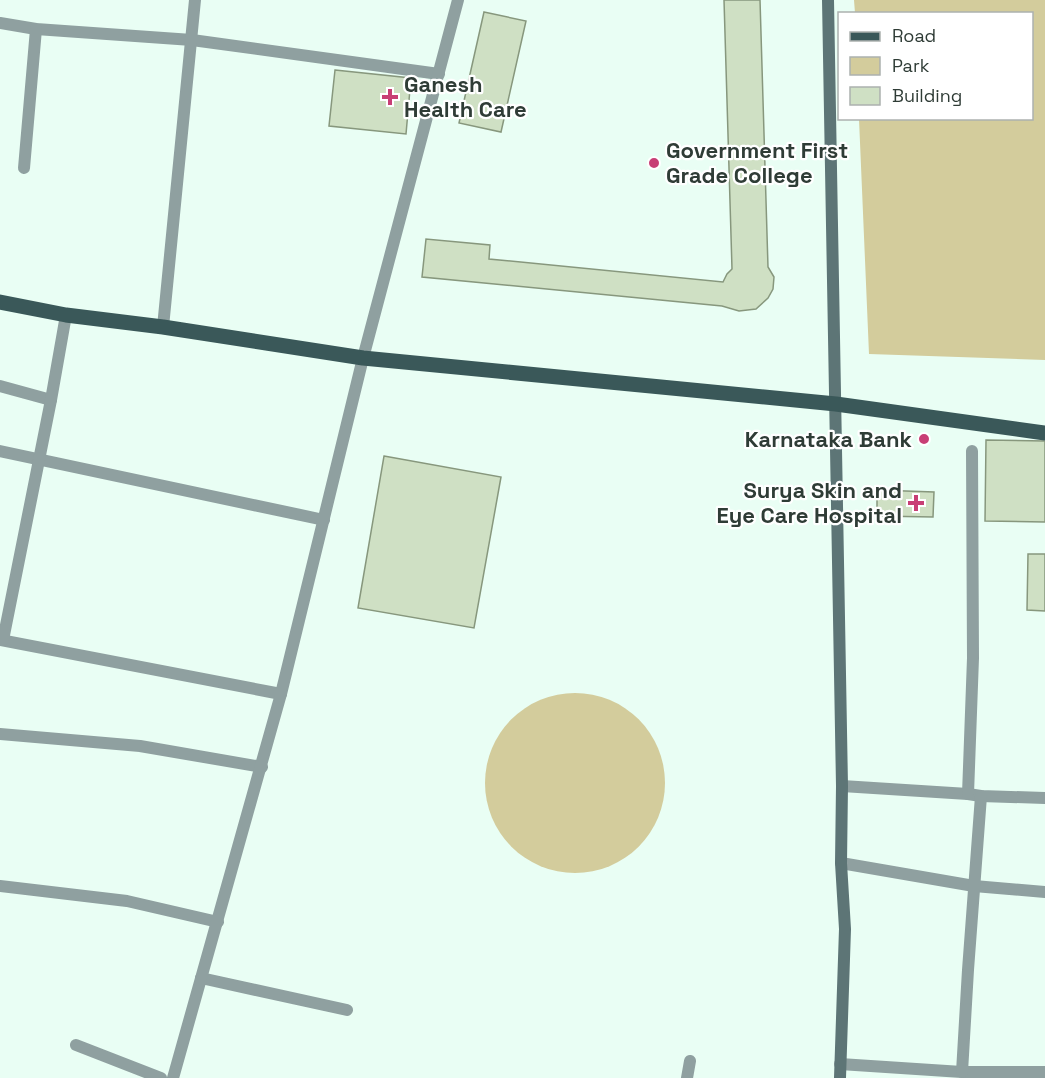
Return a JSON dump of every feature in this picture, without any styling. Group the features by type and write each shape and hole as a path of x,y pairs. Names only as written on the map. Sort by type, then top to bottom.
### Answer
{"main road":[{"path":"0,302 66,315 164,327 363,358 836,404 1045,433"}],"street":[{"path":"164,327 195,0"},
{"path":"174,1078 262,767 363,358 458,0"},
{"path":"828,0 842,786 841,863 845,929 840,1078"},
{"path":"0,23 36,29 192,40 439,74"},
{"path":"24,168 36,29"},
{"path":"66,315 2,640 281,694"},
{"path":"0,386 51,400"},
{"path":"0,451 324,520"},
{"path":"968,794 973,658 972,451"},
{"path":"0,734 140,746 262,767"},
{"path":"842,786 1045,798"},
{"path":"962,1072 981,796"},
{"path":"841,863 974,886 1045,892"},
{"path":"0,886 126,901 218,922"},
{"path":"201,978 347,1010"},
{"path":"76,1046 161,1078"},
{"path":"687,1078 690,1061"},
{"path":"840,1064 938,1075 962,1072 1045,1072"}],"green space":[{"path":"854,0 1045,0 1045,360 869,354 859,120 1033,120 1033,12 855,12"},
{"path":"575,693 609,700 625,708 639,719 650,733 658,749 665,783 658,817 650,833 639,847 625,858 609,866 575,873 541,866 525,858 511,847 500,833 492,817 485,783 492,749 500,733 511,719 525,708 541,700"}],"building":[{"path":"724,0 760,0 768,267 774,277 773,289 768,298 756,309 739,311 722,306 422,277 426,239 490,245 489,259 723,282 732,269"},
{"path":"484,12 526,21 501,132 459,123"},
{"path":"335,70 411,78 406,134 329,126"},
{"path":"986,440 1045,441 1045,522 985,521"},
{"path":"384,456 501,477 474,628 358,608"},
{"path":"877,490 934,492 933,517 877,516"},
{"path":"1028,554 1045,554 1045,611 1027,610"}],"place":[{"name":"Ganesh Health Care","path":"390,97"},
{"name":"Government First Grade College","path":"654,163"},
{"name":"Karnataka Bank","path":"924,439"},
{"name":"Surya Skin and Eye Care Hospital","path":"916,503"}]}
